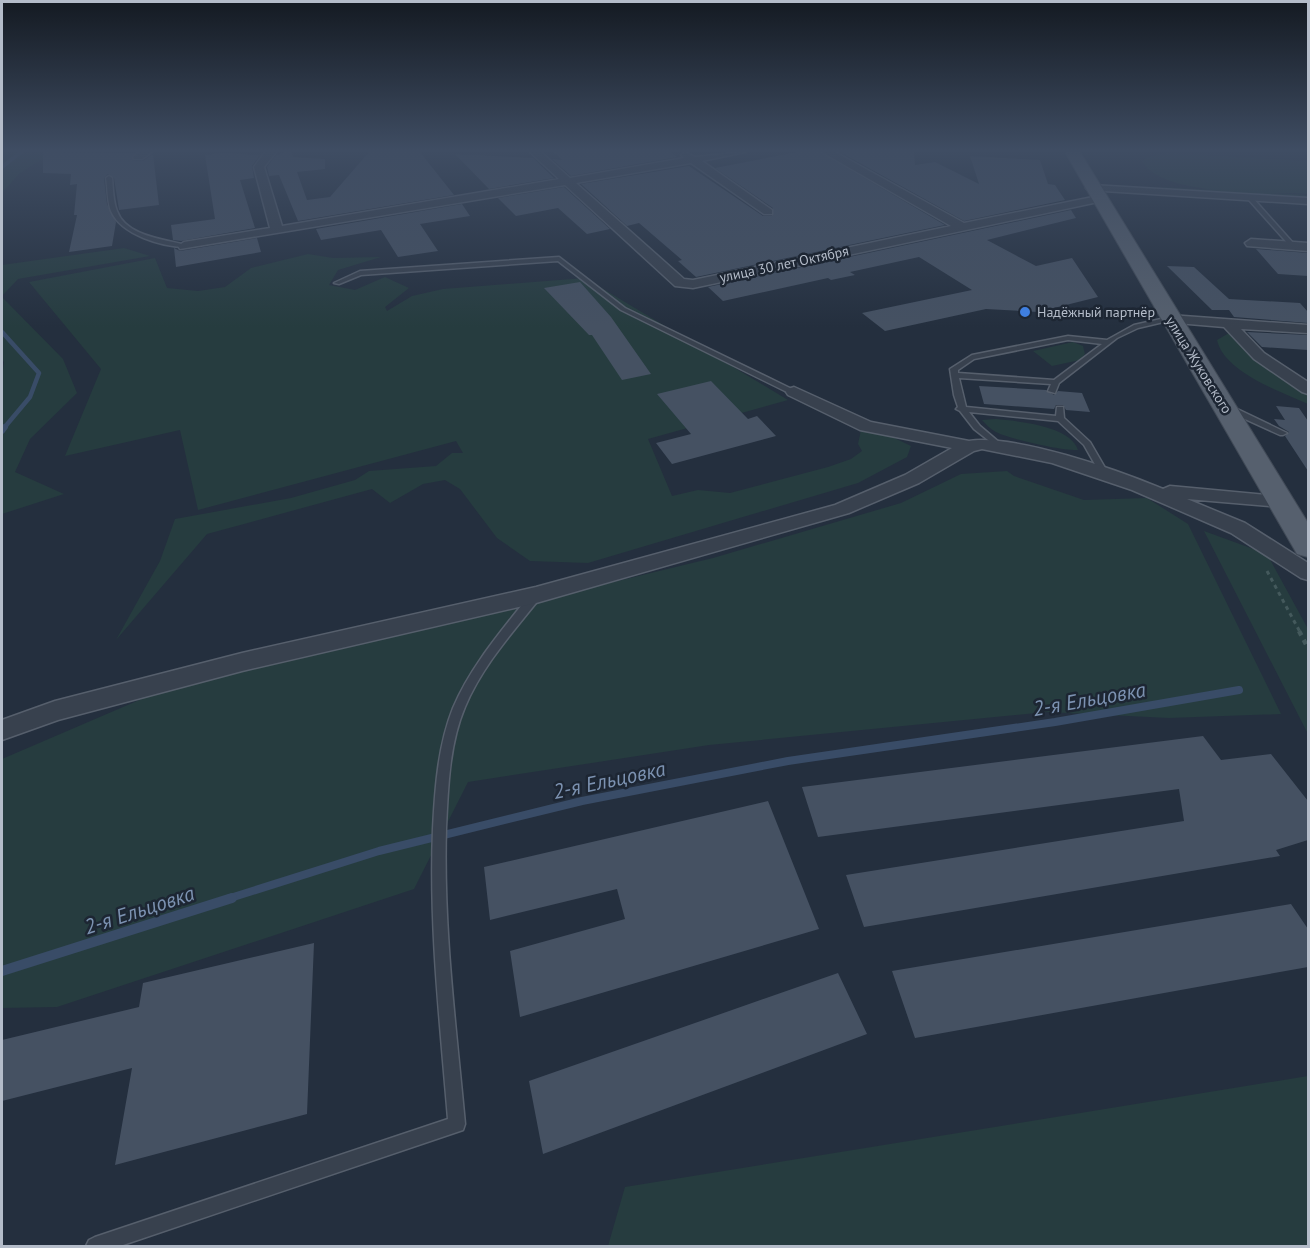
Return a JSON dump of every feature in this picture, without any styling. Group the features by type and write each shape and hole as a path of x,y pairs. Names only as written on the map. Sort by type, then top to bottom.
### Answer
{"main road":[{"name":"улица Жуковского","path":"1105,210 1308,547"}],"street":[{"path":"271,210 277,231"},
{"path":"184,246 402,210"},
{"name":"улица 30 лет Октября","path":"601,210 680,283 693,284 1026,210"},
{"path":"932,210 960,226"},
{"path":"1251,243 1308,246"},
{"path":"1170,319 1308,328"},
{"path":"1228,323 1259,356 1308,388"},
{"path":"794,392 866,426 969,446 997,445 1046,455 1104,472 1238,528 1308,573"},
{"path":"2,730 56,711 242,662 536,596 842,509 912,479 969,446"},
{"path":"1139,486 1210,497 1280,501"}],"lane":[{"path":"115,210 128,227 146,237 184,246"},
{"path":"1261,210 1292,245"},
{"path":"337,283 360,273 559,259 623,309 794,392"},
{"path":"1052,391 1056,382 1108,342 1136,326 1170,319"},
{"path":"997,445 960,409 954,369 972,357 1068,338 1108,342"},
{"path":"955,375 1056,382"},
{"path":"1225,407 1283,433"},
{"path":"960,409 1060,414 1088,444 1104,472"},
{"path":"95,1246 457,1124 437,897 439,818 444,770 459,708 496,646 536,596"}],"path":[{"path":"1262,562 1308,648"}],"green space":[{"path":"124,248 150,256 18,279 2,296 2,265"},
{"path":"308,254 333,258 381,257 338,270 329,285 355,290 385,277 409,288 385,307 387,311 412,296 443,289 585,278 788,400 648,439 672,496 698,490 730,493 851,459 862,451 858,444 861,430 880,431 911,446 907,457 858,483 588,563 530,561 497,538 460,489 445,480 423,484 390,503 372,489 207,534 116,640 160,561 175,519 291,498 355,480 369,471 436,466 452,453 463,453 456,441 198,510 180,430 65,456 101,369 29,282 155,258 167,288 198,291 225,287 251,268"},
{"path":"2,297 63,359 77,393 30,439 15,472 64,494 2,514 2,376 4,362 2,359"},
{"path":"1229,333 1243,342 1246,350 1261,364 1308,391 1308,404 1255,380 1230,362 1217,340"},
{"path":"1073,342 1083,346 1085,354 1080,360 1052,366 1033,351"},
{"path":"996,419 1030,423 1055,430 1065,435 1078,450 1049,447 1012,438 994,431 982,420"},
{"path":"1007,471 1014,476 1084,500 1147,498 1188,524 1281,714 1169,718 1047,712 709,745 468,782 414,889 57,1007 2,1008 2,759 158,692 713,558 901,503 961,474"},
{"path":"1204,531 1267,554 1308,629 1308,734"},
{"path":"1308,1076 1308,1246 608,1246 625,1187"}],"building":[{"path":"74,210 110,210 116,222 112,246 69,252 77,215 74,215"},
{"path":"214,210 249,210 255,228 181,241 173,240 171,225 215,219"},
{"path":"294,210 363,210 298,221"},
{"path":"426,210 466,210 470,216 420,224 438,251 398,257 381,230 321,240 316,229"},
{"path":"510,210 546,210 516,216"},
{"path":"560,210 589,210 610,229 587,234"},
{"path":"610,210 754,210 763,216 772,216 773,210 920,210 945,225 696,277 678,261 682,260 639,223 627,226"},
{"path":"945,210 1016,210 964,221"},
{"path":"1071,210 1076,218 987,240 1036,266 1072,258 1098,297 1038,312 986,309 885,331 862,313 972,290 919,257 850,272 855,275 831,280 828,278 723,301 708,287"},
{"path":"257,238 261,252 176,267 174,248 180,251"},
{"path":"1256,249 1308,253 1308,276 1278,274"},
{"path":"1167,266 1194,267 1229,299 1300,303 1308,312 1308,323 1234,317 1229,310 1212,310"},
{"path":"580,282 611,317 651,374 622,380 592,335 589,335 544,288"},
{"path":"1247,332 1308,335 1308,350 1262,347"},
{"path":"711,381 748,419 757,416 776,436 672,464 656,443 691,434 657,394"},
{"path":"979,386 1046,390 1054,395 1058,391 1082,393 1090,412 1066,410 1063,405 1056,405 1054,409 984,404"},
{"path":"1276,406 1299,408 1308,421 1308,471 1285,436 1289,432 1279,426 1274,419 1285,420"},
{"path":"1203,736 1221,760 1271,754 1308,801 1308,840 1276,850 1280,856 864,927 846,875 1184,821 1179,789 818,837 802,787"},
{"path":"768,801 819,929 520,1017 510,951 625,919 617,889 490,920 484,867"},
{"path":"1291,904 1308,929 1308,967 915,1038 892,971"},
{"path":"314,943 307,1114 115,1165 132,1068 2,1101 2,1040 139,1007 143,983"},
{"path":"838,973 867,1034 543,1154 529,1081"}],"waterway":[{"path":"2,332 39,373 30,397 4,428"},
{"path":"2,431 5,427"},
{"name":"2-я Ельцовка","path":"227,899 379,851 582,801 788,761 1055,722 1239,690"},
{"name":"2-я Ельцовка","path":"2,971 232,898"}],"place":[{"name":"Надёжный партнёр","path":"1025,312"}]}
